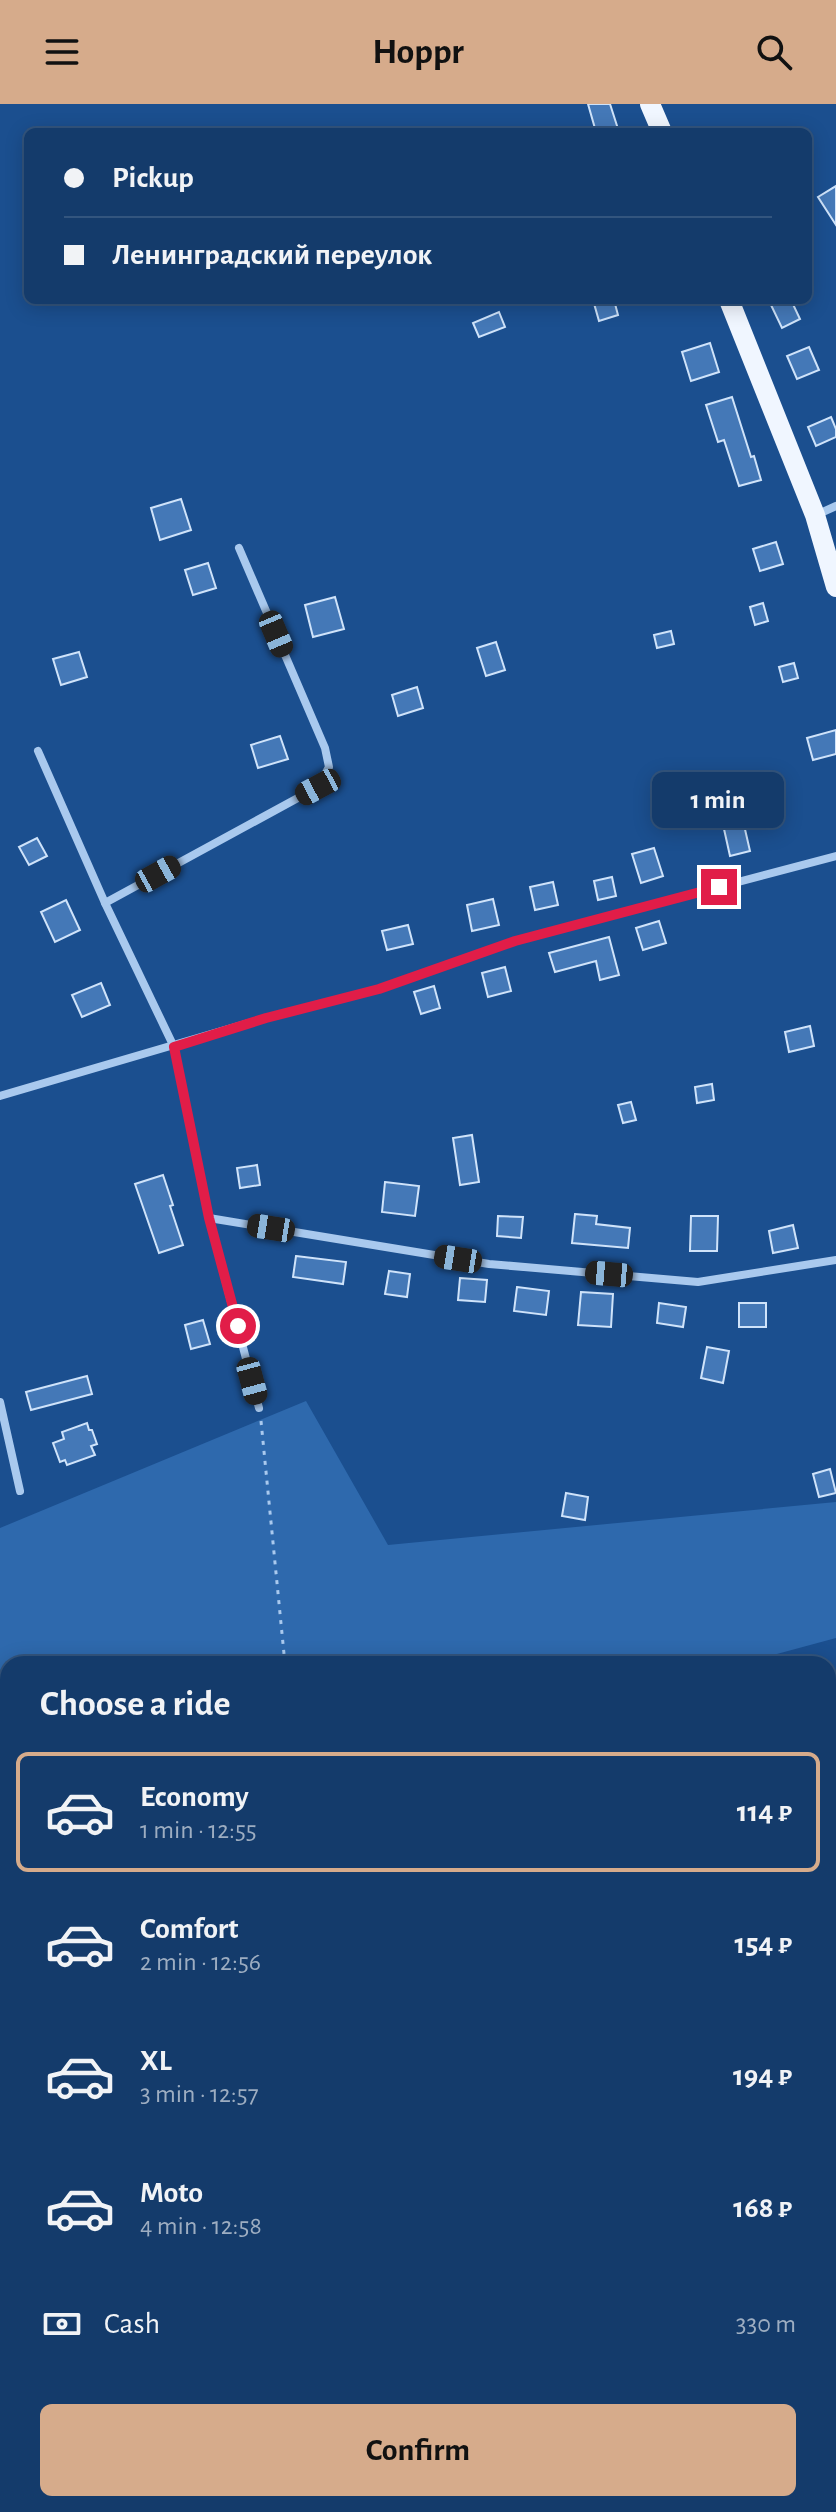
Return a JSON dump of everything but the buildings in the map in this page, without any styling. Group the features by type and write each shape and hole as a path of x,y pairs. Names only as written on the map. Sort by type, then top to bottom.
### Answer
{"main road":[{"path":"650,104 660,128"},
{"path":"731,304 815,515 836,587"}],"street":[{"path":"815,515 836,506"},
{"path":"105,903 318,787 329,767 325,748 239,548"},
{"path":"38,751 105,903 174,1047 209,1218 259,1408"},
{"path":"0,1096 266,1018 379,989 515,941 836,856"},
{"path":"209,1218 489,1264 698,1282 836,1260"},
{"path":"0,1402 20,1491"}],"path":[{"path":"259,1408 284,1656"}],"shaded area":[{"path":"306,1401 388,1545 836,1502 836,1638 770,1656 0,1656 0,1528"}],"route":[{"path":"238,1326 209,1218 174,1047 266,1018 379,989 515,941 719,887"}]}
